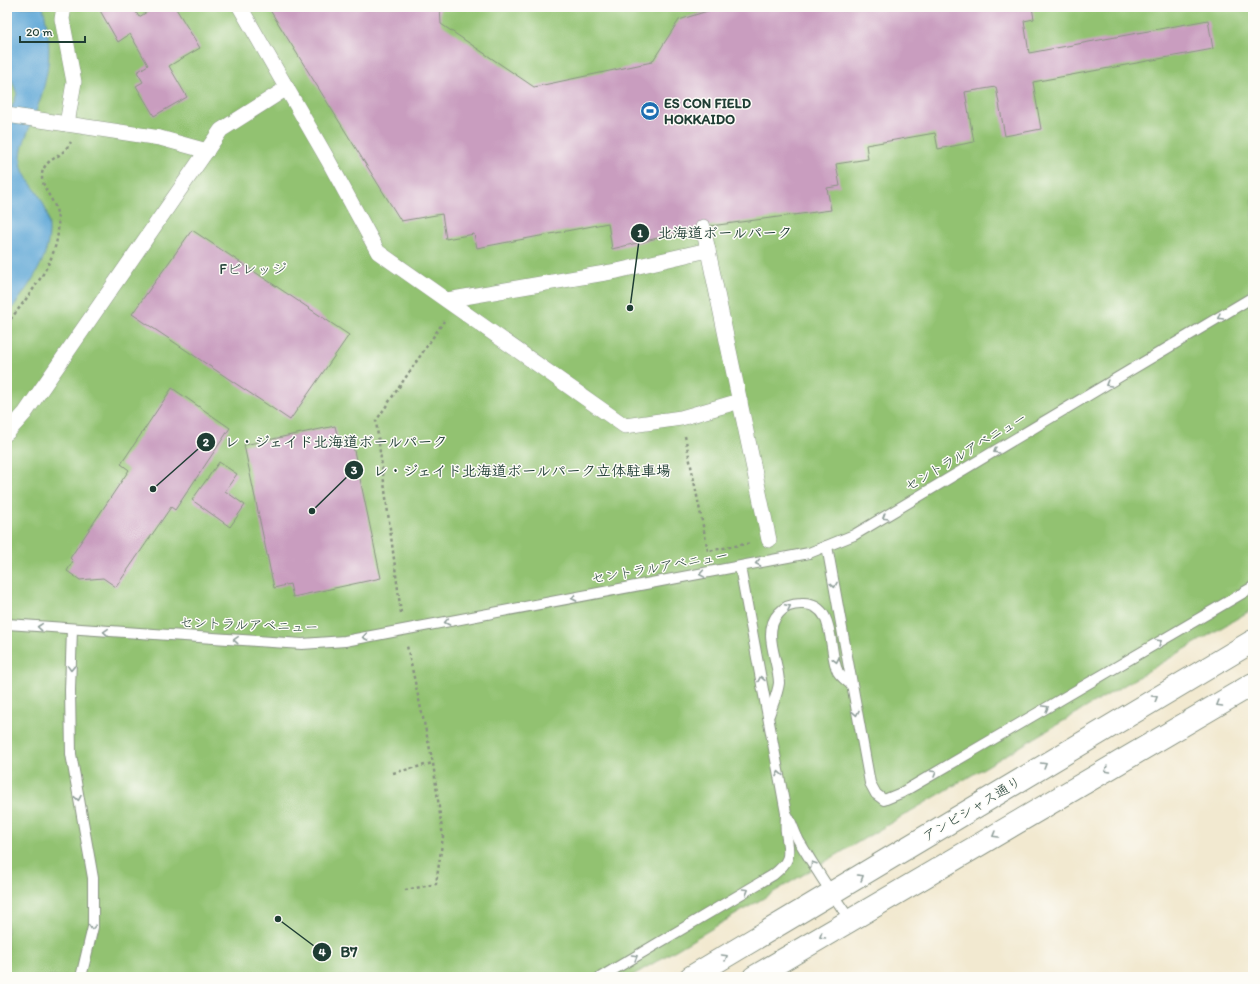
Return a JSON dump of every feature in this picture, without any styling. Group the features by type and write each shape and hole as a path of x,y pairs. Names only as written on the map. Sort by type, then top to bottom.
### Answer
{"street":[{"path":"64,7 62,19 74,82 72,124"},
{"path":"240,7 378,252 625,426 681,418 740,401"},
{"path":"7,434 25,413 221,130 287,88"},
{"path":"7,115 160,138 207,151"},
{"path":"703,227 769,540"},
{"path":"450,303 617,271 708,250"},
{"name":"アンビシャス通り","path":"692,977 832,894 1090,737 1253,641"},
{"path":"754,977 1253,684"}],"lane":[{"name":"セントラルアベニュー","path":"7,624 302,644 345,641 809,553 854,535 1253,297"},
{"path":"827,546 871,789 879,798 888,799 1253,587"},
{"path":"601,977 773,875 783,867 789,859 790,851 786,830 786,813 740,567"},
{"path":"768,717 779,684 771,630 778,613 786,607 804,604 814,607 822,613 828,621 838,672 851,685"},
{"path":"72,629 70,690 71,754 92,878 93,927 81,977"},
{"path":"786,813 792,822 797,837 850,920"}],"path":[{"path":"7,324 25,302 50,258 56,243 56,210 42,178 43,170 49,161 64,152 73,140 72,124"},
{"path":"405,890 436,884 442,837 433,763 404,630 376,420 450,303"},
{"path":"681,418 708,551 769,540"},
{"path":"393,773 433,763"}],"green space":[{"path":"7,7 1253,7 1253,609 630,977 7,977"}],"water":[{"path":"7,7 43,7 46,22 49,48 47,73 40,100 26,135 21,162 26,176 37,192 45,209 49,225 48,241 44,257 37,272 28,287 7,315 7,120 17,94 7,66"}],"building":[{"path":"98,7 133,7 139,17 155,7 175,7 200,48 169,66 187,97 154,116 136,86 143,82 137,72 148,65 130,34 118,42"},
{"name":"ES CON FIELD HOKKAIDO","path":"268,7 440,7 441,24 534,87 652,62 679,20 720,7 1032,7 1034,19 1024,21 1029,53 1208,20 1213,49 1033,82 1041,129 1005,136 996,87 965,92 974,142 938,149 935,133 866,145 868,159 836,164 840,186 827,188 831,210 703,227 612,249 608,223 477,248 474,234 446,239 442,214 401,221"},
{"path":"192,230 349,335 290,420 132,314"},
{"path":"172,388 230,428 175,510 171,507 116,587 103,578 80,580 67,571 73,561 70,558 129,470 121,464"},
{"path":"335,426 339,443 352,441 381,578 293,597 290,584 274,588 244,445"},
{"path":"219,462 237,474 225,491 245,505 230,527 192,500"}],"place":[{"name":"ES CON FIELD HOKKAIDO","path":"650,111"},
{"name":"北海道ボールパーク","path":"630,308"},
{"name":"レ・ジェイド北海道ボールパーク","path":"153,489"},
{"name":"レ・ジェイド北海道ボールパーク立体駐車場","path":"312,511"},
{"name":"B7","path":"278,919"}],"district":[{"name":"Fビレッジ","path":"253,269"}]}
